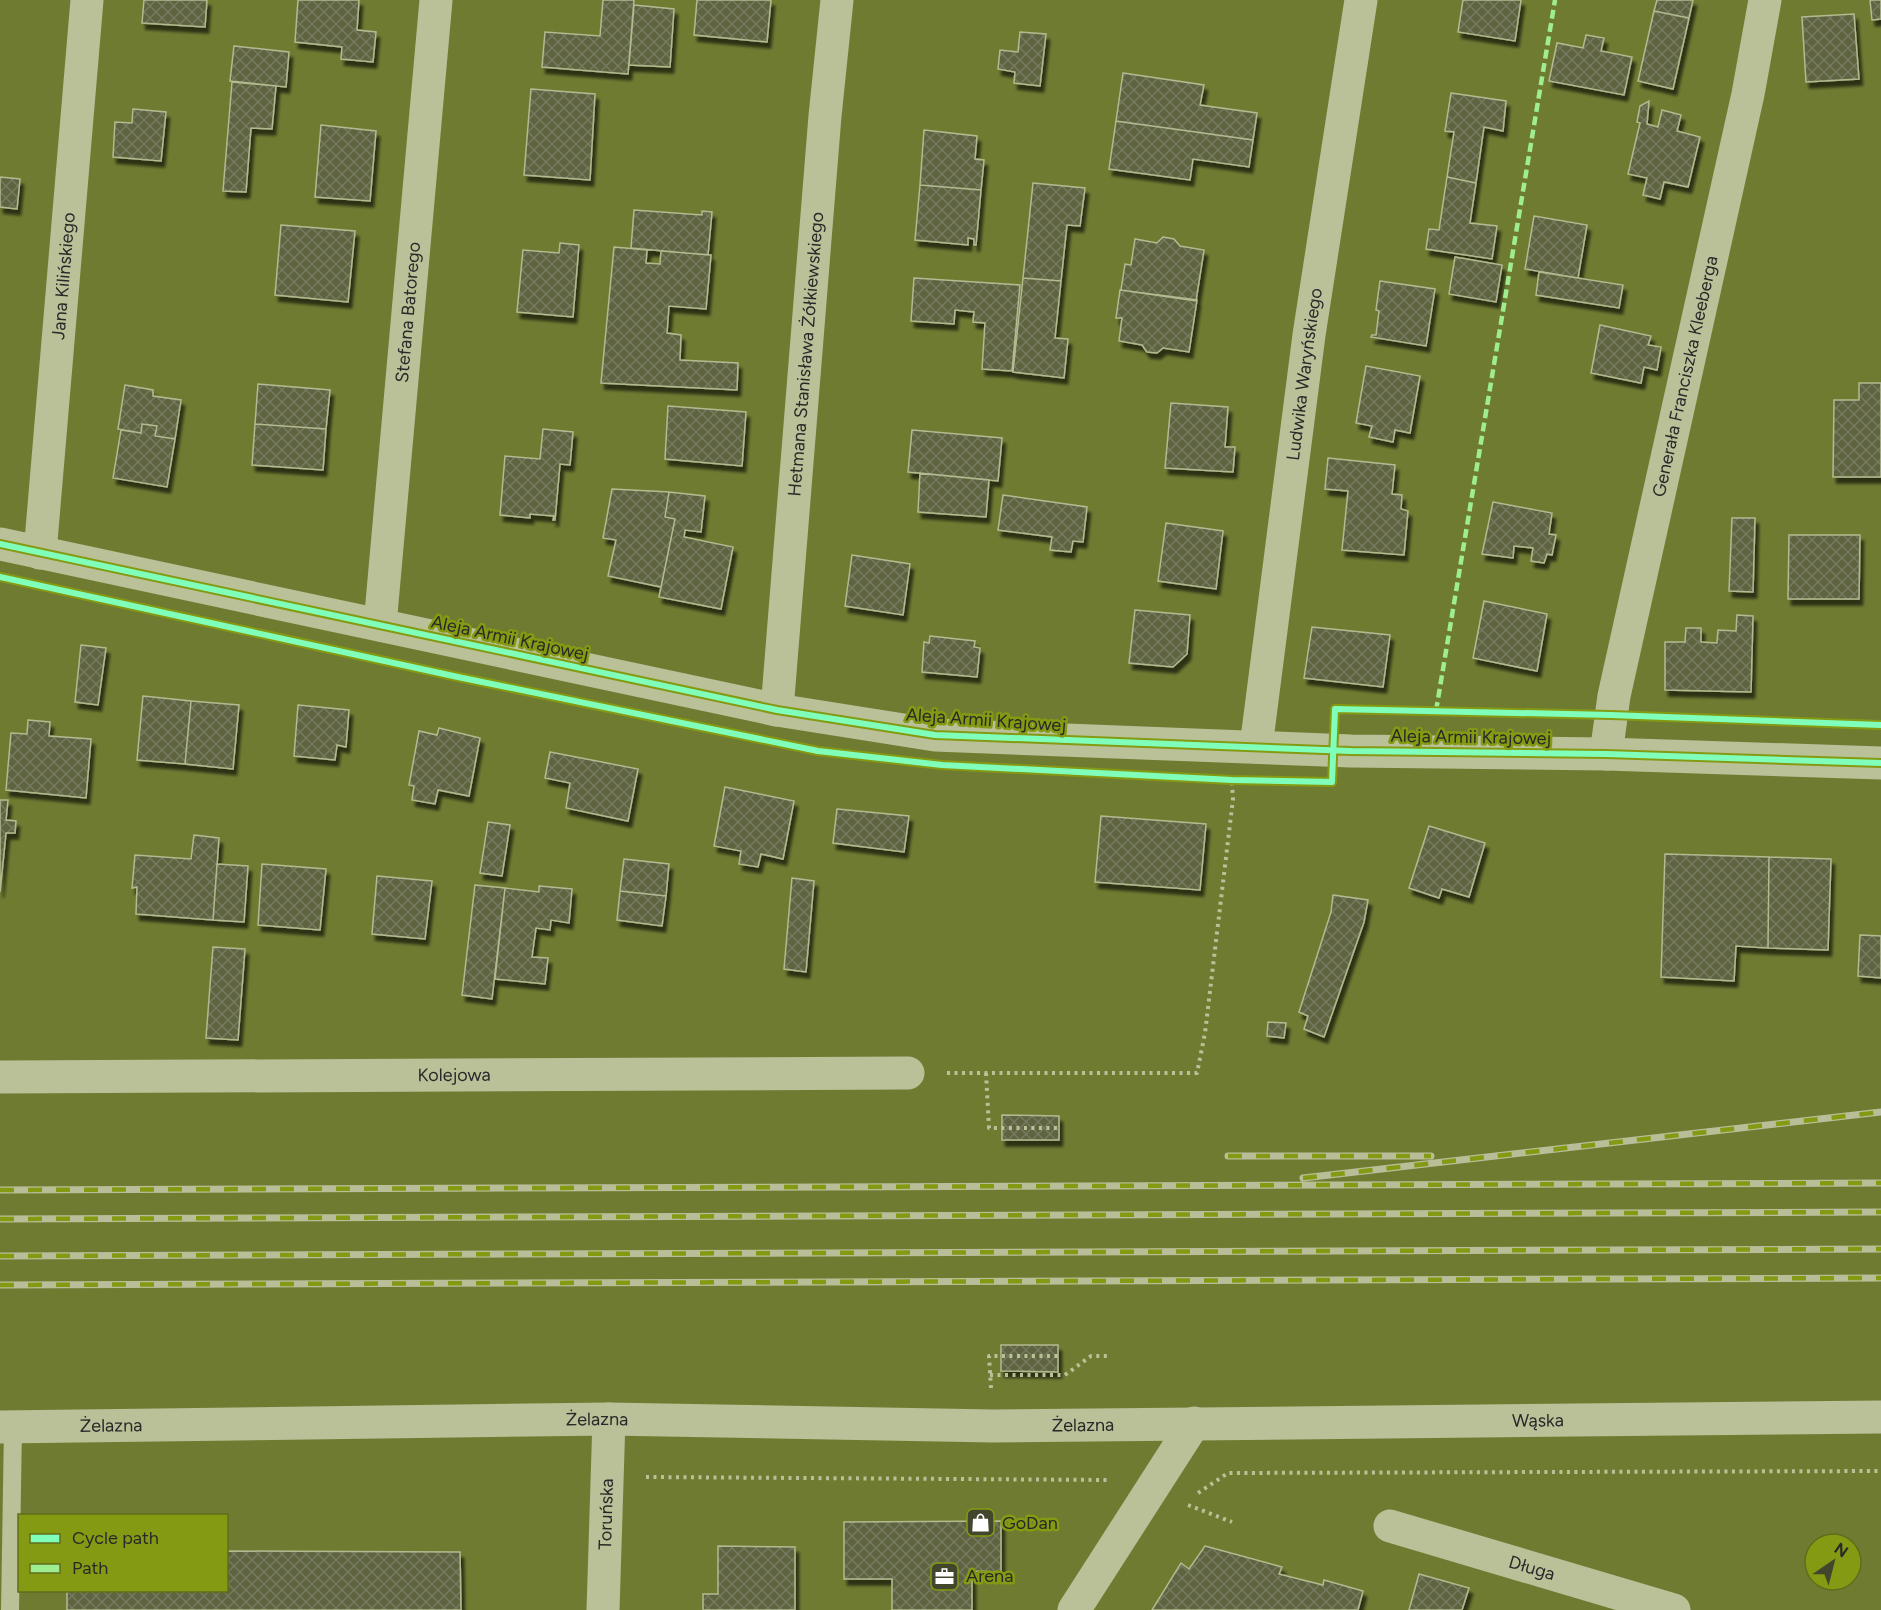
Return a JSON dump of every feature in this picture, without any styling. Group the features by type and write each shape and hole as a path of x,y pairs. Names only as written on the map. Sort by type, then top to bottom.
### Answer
{"street":[{"name":"Jana Kilińskiego","path":"40,553 87,0"},
{"name":"Stefana Batorego","path":"380,625 436,0"},
{"name":"Hetmana Stanisława Żółkiewskiego","path":"777,710 825,116 837,0"},
{"name":"Ludwika Waryńskiego","path":"1256,747 1309,335 1361,0"},
{"name":"Generała Franciszka Kleeberga","path":"1606,754 1614,696 1748,94 1765,0"},
{"name":"Aleja Armii Krajowej","path":"0,544 777,710 935,735 1256,747 1606,754 1881,763"},
{"name":"Kolejowa","path":"0,1077 908,1073"},
{"name":"Wąska","path":"1194,1423 1881,1417"},
{"name":"Żelazna","path":"6,1427 609,1419 993,1426 1194,1423"},
{"name":"Toruńska","path":"603,1610 609,1419"},
{"path":"1074,1610 1194,1423"},
{"name":"Długa","path":"1390,1526 1674,1610"}],"lane":[{"path":"6,1427 10,1610"}],"path":[{"path":"908,1073 1197,1073 1205,1033 1233,799 1232,780"},
{"path":"986,1073 989,1128 1059,1128"},
{"path":"1000,1356 1059,1356"},
{"path":"990,1375 1065,1375 1091,1356 1109,1356"},
{"path":"1194,1495 1228,1473 1881,1471"},
{"path":"607,1476 1110,1480 1150,1490"},
{"path":"1189,1499 1184,1503 1232,1522"}],"building":[{"path":"144,0 207,0 205,27 142,23"},
{"path":"298,0 359,0 357,30 376,32 373,62 341,59 342,47 295,42"},
{"path":"603,0 634,0 628,74 542,67 545,32 600,36"},
{"path":"697,0 771,0 767,42 694,35"},
{"path":"1463,0 1521,0 1515,41 1458,32"},
{"path":"1657,0 1693,0 1689,18 1654,11"},
{"path":"1870,0 1881,0 1881,19 1872,20"},
{"path":"634,5 674,9 670,67 629,65"},
{"path":"1654,11 1689,18 1673,89 1638,81"},
{"path":"1854,14 1859,79 1806,82 1802,17"},
{"path":"1020,32 1046,34 1040,86 1014,83 1015,72 998,69 1000,50 1018,52"},
{"path":"1586,35 1604,38 1601,51 1632,57 1624,95 1549,81 1557,43 1583,48"},
{"path":"234,46 289,52 286,87 230,81"},
{"path":"1123,73 1204,85 1200,105 1257,113 1253,140 1116,121"},
{"path":"232,82 276,86 272,129 251,128 246,192 223,191"},
{"path":"531,89 595,94 590,180 524,175"},
{"path":"1451,93 1506,101 1503,131 1484,127 1476,183 1447,177 1454,132 1445,131"},
{"path":"1649,101 1647,124 1658,127 1662,110 1681,115 1677,131 1700,137 1688,187 1664,182 1660,199 1643,195 1647,178 1628,174 1640,123 1637,122 1640,106"},
{"path":"133,109 166,112 161,161 113,157 115,122 132,123"},
{"path":"1116,121 1253,140 1249,167 1193,159 1190,180 1109,169"},
{"path":"321,125 376,131 370,201 315,197"},
{"path":"924,130 977,136 975,159 984,160 981,190 920,185"},
{"path":"0,177 20,179 17,209 0,207"},
{"path":"1447,177 1476,183 1470,223 1497,226 1492,259 1426,249 1429,229 1439,230"},
{"path":"1033,183 1085,188 1080,226 1067,225 1061,281 1023,278"},
{"path":"920,185 981,190 976,245 974,245 974,239 968,238 968,245 915,240"},
{"path":"634,210 702,215 702,211 712,212 708,255 631,248"},
{"path":"1534,216 1587,225 1578,278 1525,269"},
{"path":"281,225 355,231 348,302 275,295"},
{"path":"1163,237 1174,239 1180,246 1204,250 1196,301 1121,290 1125,264 1131,265 1135,239 1157,243"},
{"path":"560,243 579,245 573,317 517,312 523,250 559,253"},
{"path":"614,247 647,250 646,263 660,264 661,251 711,255 706,309 669,306 667,333 681,335 680,360 738,363 737,390 601,383"},
{"path":"1455,257 1502,265 1496,302 1449,294"},
{"path":"1539,272 1623,285 1619,308 1536,295"},
{"path":"914,278 1020,285 1012,371 982,369 985,323 973,322 974,312 955,310 954,324 911,321"},
{"path":"1023,278 1061,281 1055,338 1068,339 1064,378 1013,372"},
{"path":"1380,281 1435,289 1426,346 1371,337 1376,335 1379,311 1376,310"},
{"path":"1120,290 1197,300 1189,352 1163,348 1157,353 1147,352 1142,345 1119,341 1122,318 1116,318"},
{"path":"1600,325 1651,336 1648,345 1661,347 1657,370 1644,367 1641,383 1591,373"},
{"path":"1366,366 1420,376 1410,433 1395,430 1393,442 1369,437 1372,426 1356,423"},
{"path":"1859,383 1881,383 1881,477 1833,477 1834,400 1859,400"},
{"path":"258,384 330,390 326,429 255,424"},
{"path":"125,385 153,390 153,396 181,400 175,439 155,436 157,426 142,424 141,433 118,429"},
{"path":"1171,403 1228,407 1225,447 1235,447 1233,472 1165,468"},
{"path":"668,406 746,412 742,466 665,459"},
{"path":"142,424 157,426 155,436 175,439 167,487 113,478 121,430 141,433"},
{"path":"255,424 326,429 323,470 252,465"},
{"path":"543,429 573,432 570,465 560,464 555,520 553,520 554,516 530,514 530,518 500,515 505,456 540,459"},
{"path":"912,430 1002,438 998,481 908,472"},
{"path":"1328,458 1395,465 1392,494 1402,495 1401,509 1408,511 1404,555 1342,550 1348,491 1325,489"},
{"path":"920,473 989,480 986,517 918,512"},
{"path":"612,489 669,492 665,517 675,519 661,587 608,576 616,540 603,538"},
{"path":"669,492 705,496 701,532 685,530 684,537 733,547 721,609 659,597 675,519 665,517"},
{"path":"1003,495 1087,507 1083,542 1073,541 1071,552 1050,550 1052,537 998,530"},
{"path":"1493,502 1552,513 1549,534 1556,535 1552,555 1547,554 1544,563 1531,561 1533,548 1514,546 1513,558 1482,554"},
{"path":"1732,518 1755,518 1753,592 1729,591"},
{"path":"1166,523 1223,531 1216,589 1158,581"},
{"path":"1789,535 1860,535 1859,599 1788,599"},
{"path":"852,555 910,564 903,615 845,606"},
{"path":"1484,601 1547,614 1537,671 1473,658"},
{"path":"1135,610 1190,615 1187,654 1173,667 1129,663"},
{"path":"1737,615 1753,616 1751,692 1665,690 1665,642 1685,642 1686,628 1701,628 1701,642 1717,643 1718,630 1736,631"},
{"path":"1312,627 1390,635 1383,687 1304,678"},
{"path":"930,636 975,641 974,647 980,648 977,677 922,672 924,642 929,643"},
{"path":"81,645 106,648 98,705 75,702"},
{"path":"143,696 191,701 185,764 137,760"},
{"path":"191,701 239,705 233,769 185,764"},
{"path":"298,705 349,710 346,747 337,745 335,760 294,756"},
{"path":"28,720 50,722 49,736 91,739 86,798 6,790 11,733 27,734"},
{"path":"439,728 480,738 469,796 438,790 435,804 412,800 414,786 409,785 419,731 437,735"},
{"path":"550,752 638,769 628,821 566,808 570,783 545,778"},
{"path":"725,787 794,801 783,859 761,854 758,867 739,864 741,851 714,846"},
{"path":"0,800 8,800 6,820 16,821 15,833 6,833 0,892"},
{"path":"837,809 909,816 904,852 833,843"},
{"path":"1101,816 1206,824 1200,890 1095,882"},
{"path":"488,822 510,825 502,876 480,873"},
{"path":"1429,826 1485,843 1469,897 1442,889 1439,898 1409,888"},
{"path":"194,835 219,838 213,920 136,914 137,887 132,888 135,855 191,859"},
{"path":"1665,854 1769,857 1768,948 1736,946 1734,981 1661,977"},
{"path":"1769,857 1831,859 1828,950 1768,948"},
{"path":"624,859 669,864 666,896 620,891"},
{"path":"217,864 248,866 244,922 213,920"},
{"path":"262,864 326,869 320,930 258,925"},
{"path":"377,876 432,881 425,939 372,934"},
{"path":"792,878 814,881 806,972 784,969"},
{"path":"475,885 505,888 492,999 462,995"},
{"path":"539,886 572,889 569,923 551,920 550,930 536,928 532,957 548,958 545,984 495,979 505,888 539,892"},
{"path":"620,891 666,896 662,926 617,920"},
{"path":"1333,895 1368,900 1364,922 1324,1037 1304,1029 1308,1016 1299,1012 1331,912"},
{"path":"1860,935 1881,936 1881,978 1858,976"},
{"path":"213,947 245,949 238,1040 206,1038"},
{"path":"1268,1022 1286,1023 1284,1038 1267,1036"},
{"path":"1002,1115 1059,1116 1059,1140 1002,1140"},
{"path":"1001,1345 1058,1345 1058,1372 1001,1371"},
{"path":"1001,1521 1001,1572 972,1571 972,1610 892,1610 892,1579 844,1579 844,1522"},
{"path":"718,1546 795,1547 795,1610 703,1610 703,1594 718,1594"},
{"path":"1205,1546 1282,1567 1279,1574 1323,1585 1324,1580 1363,1591 1358,1610 1152,1610 1181,1563 1189,1569"},
{"path":"228,1551 460,1552 461,1610 67,1610 67,1592 228,1592"},
{"path":"1419,1574 1469,1588 1462,1610 1409,1610"}],"railway":[{"path":"1303,1178 1881,1112"},
{"path":"1228,1156 1431,1156"},
{"path":"0,1190 1881,1183"},
{"path":"0,1219 1881,1212"},
{"path":"0,1256 1881,1249"},
{"path":"0,1285 1881,1278"}],"marked path":[{"path":"1436,711 1555,0"}],"cycle path":[{"path":"0,544 777,710 935,735 1351,751 1606,754 1881,763"},
{"path":"0,577 458,677 818,751 942,765 1232,780 1332,782 1335,709 1611,715 1881,725"}],"place":[{"name":"GoDan","path":"981,1523"},
{"name":"Arena","path":"945,1576"}]}
